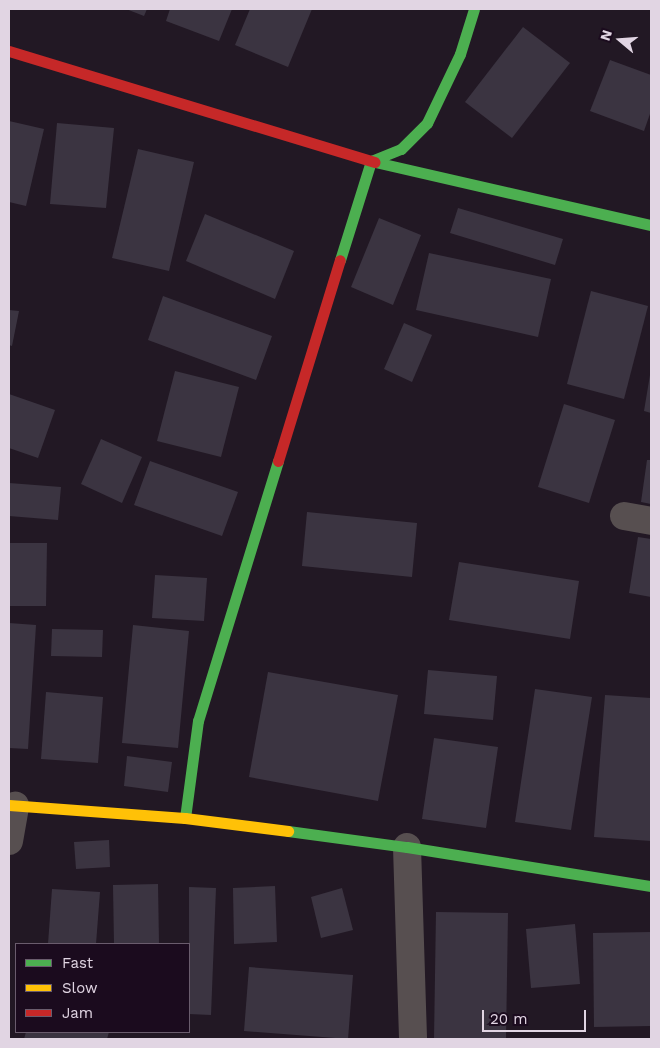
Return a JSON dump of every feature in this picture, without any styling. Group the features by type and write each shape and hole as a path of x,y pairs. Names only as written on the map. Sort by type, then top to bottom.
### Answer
{"street":[{"path":"185,818 198,721 371,161 401,148 427,123 460,54 474,9"},
{"path":"9,51 371,161 651,224"},
{"path":"624,516 651,520"},
{"path":"9,841 12,805 185,818 407,847 651,886"},
{"path":"407,847 413,1039"}],"building":[{"path":"126,9 147,9 144,16"},
{"path":"170,9 232,9 219,41 166,21"},
{"path":"250,9 312,9 288,67 235,45"},
{"path":"523,27 570,63 512,138 465,102"},
{"path":"610,60 651,75 651,111 644,131 590,111"},
{"path":"9,121 44,129 26,206 9,202"},
{"path":"57,123 114,128 106,208 50,204"},
{"path":"138,149 194,162 169,271 112,258"},
{"path":"458,208 563,239 555,265 450,233"},
{"path":"205,214 294,251 275,299 186,261"},
{"path":"379,218 421,235 393,305 351,287"},
{"path":"429,253 551,279 538,337 416,310"},
{"path":"591,291 648,306 624,399 567,384"},
{"path":"163,296 272,336 256,380 148,340"},
{"path":"9,310 19,311 12,346 9,345"},
{"path":"404,323 432,335 412,382 384,369"},
{"path":"175,371 239,387 221,457 157,441"},
{"path":"651,375 651,413 644,411"},
{"path":"9,394 55,410 38,458 9,448"},
{"path":"564,404 615,420 589,503 538,487"},
{"path":"101,439 142,457 122,503 81,484"},
{"path":"647,460 651,460 651,504 641,502"},
{"path":"150,461 238,492 222,536 134,505"},
{"path":"9,483 61,487 58,520 9,516"},
{"path":"307,512 417,523 412,577 302,566"},
{"path":"638,537 651,539 651,597 629,593"},
{"path":"9,543 47,543 46,606 9,606"},
{"path":"459,562 579,581 570,639 449,620"},
{"path":"155,575 207,578 204,621 152,618"},
{"path":"9,623 36,625 28,749 9,748"},
{"path":"133,625 189,631 178,748 122,743"},
{"path":"52,629 103,630 102,657 51,656"},
{"path":"428,670 497,676 493,720 424,714"},
{"path":"268,672 398,695 378,801 249,777"},
{"path":"535,689 592,697 571,830 515,822"},
{"path":"46,692 103,697 98,763 41,759"},
{"path":"605,695 651,698 651,841 594,837"},
{"path":"434,738 498,747 486,828 422,819"},
{"path":"127,756 172,762 168,792 124,786"},
{"path":"109,840 110,867 76,869 74,842"},
{"path":"158,884 159,943 114,943 113,885"},
{"path":"275,886 277,942 234,944 233,888"},
{"path":"189,887 216,888 211,1015 190,1014"},
{"path":"342,888 353,930 321,938 311,897"},
{"path":"52,889 100,892 96,943 48,943"},
{"path":"436,912 508,913 506,1039 434,1039"},
{"path":"575,924 580,984 531,988 526,929"},
{"path":"651,932 651,1026 594,1027 593,933"},
{"path":"249,967 353,975 348,1039 244,1031"},
{"path":"26,1033 109,1033 107,1039 24,1039"}],"traffic: fast":[{"path":"340,260 371,161 401,149 427,123 460,54 474,9"},
{"path":"375,162 651,225"},
{"path":"185,818 198,721 278,461"},
{"path":"288,831 407,847 651,886"}],"traffic: slow":[{"path":"9,805 185,818 288,831"}],"traffic: jam":[{"path":"9,51 375,162"},
{"path":"278,461 340,260"}]}
